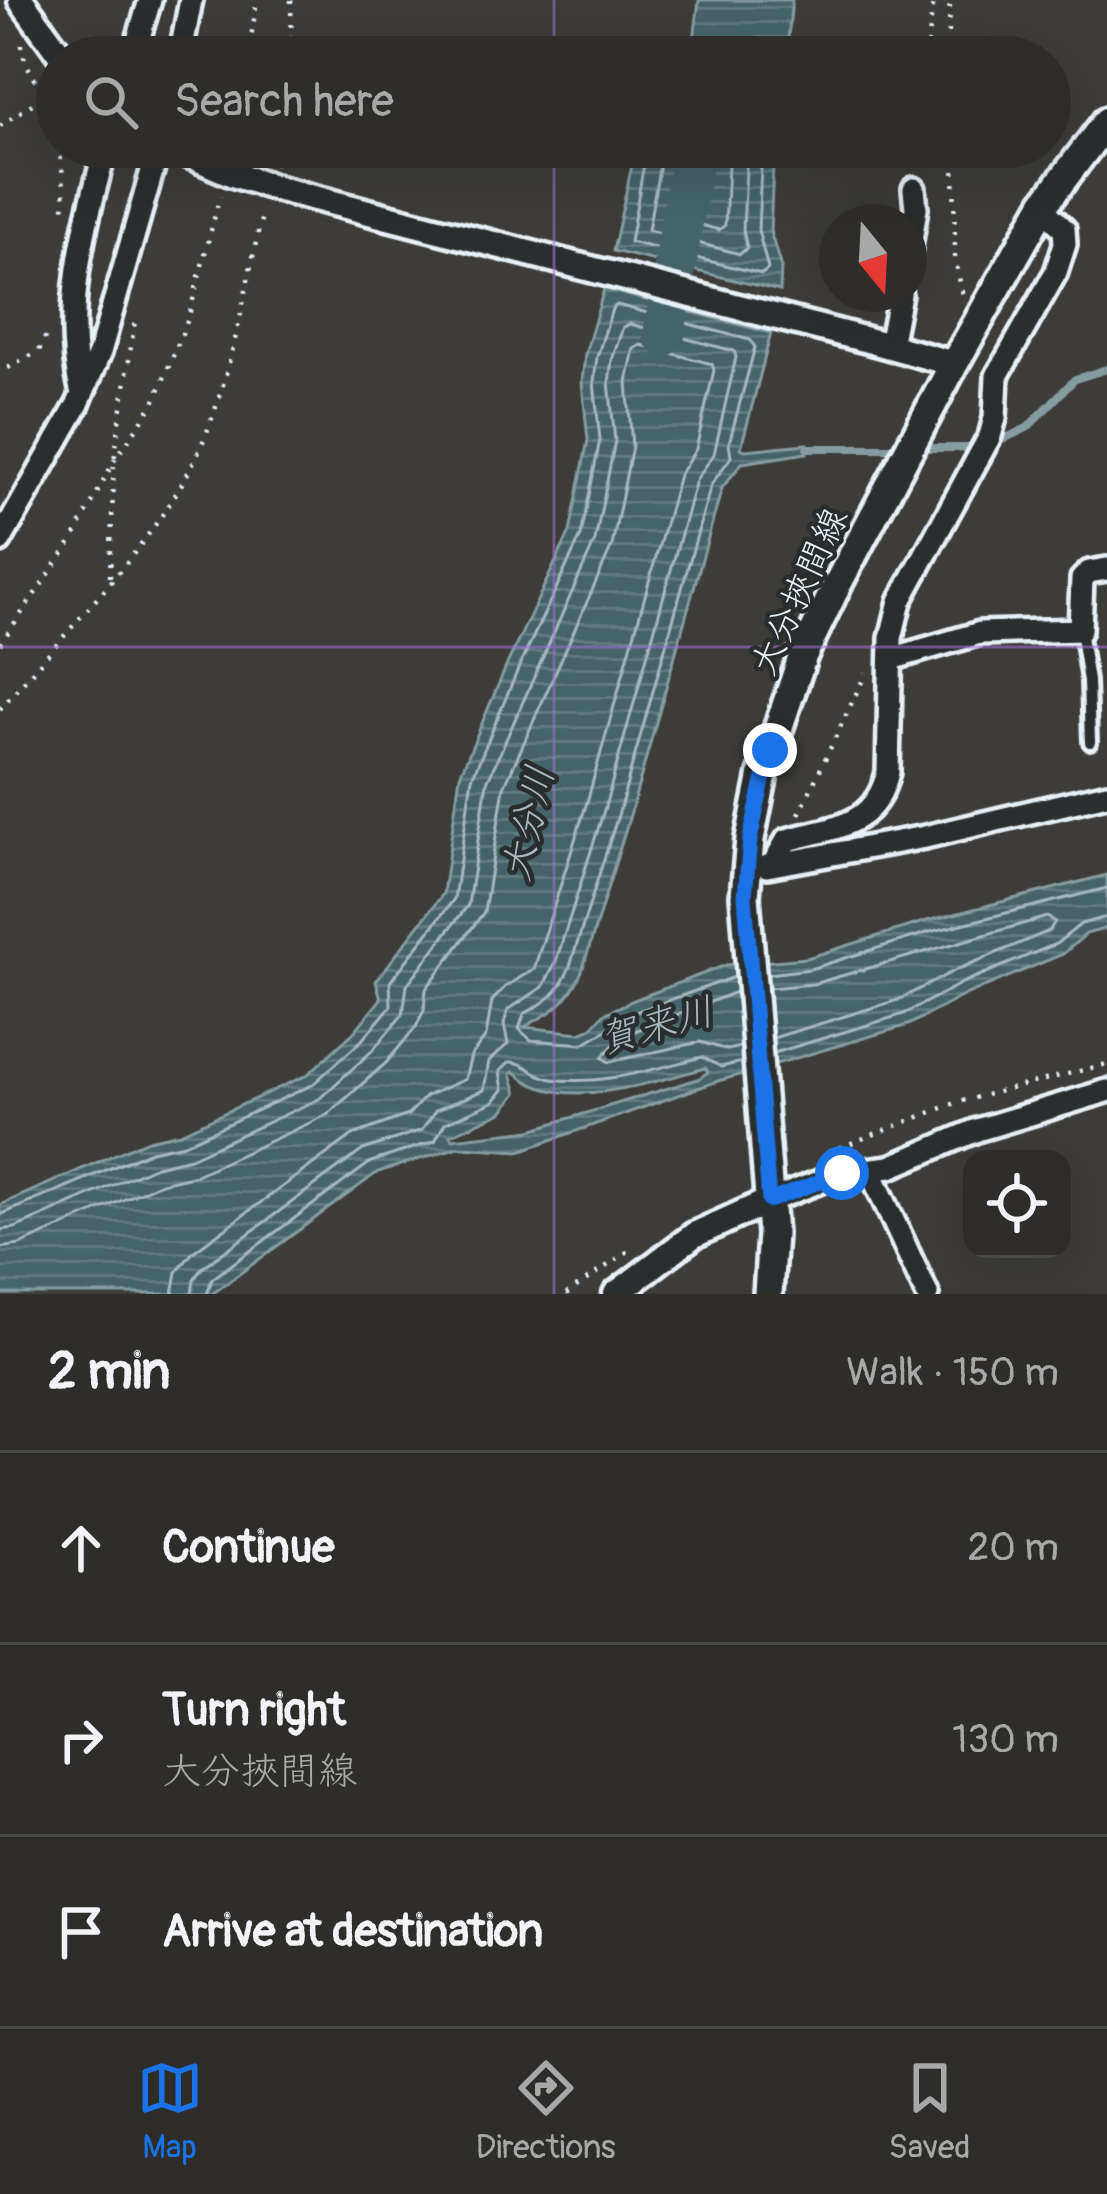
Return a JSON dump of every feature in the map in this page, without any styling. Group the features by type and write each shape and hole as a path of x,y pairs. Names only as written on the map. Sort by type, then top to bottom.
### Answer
{"main road":[{"name":"大分挾間線","path":"768,1294 772,1258 755,877 763,774 803,655 954,364 1042,208 1107,121"}],"street":[{"path":"139,36 150,0"},
{"path":"184,36 191,0"},
{"path":"28,10 47,36"},
{"path":"82,395 75,364 73,303 101,168"},
{"path":"0,541 82,395 100,352 153,168"},
{"path":"219,168 284,190 954,364"},
{"path":"914,189 916,204"},
{"path":"755,877 787,840 849,824 865,815 880,797 888,772 880,662 899,601 990,436 997,376 1061,261 1064,229 1042,208"},
{"path":"883,344 894,312"},
{"path":"880,662 980,633 1080,630 1082,579 1089,572 1107,569"},
{"path":"755,877 1107,794"},
{"path":"616,1294 694,1235 769,1201 842,1173 890,1167 1023,1114 1107,1091"},
{"path":"870,1170 927,1294"}],"lane":[{"path":"1080,630 1090,742"}],"path":[{"path":"251,36 257,0"},
{"path":"291,0 292,36"},
{"path":"930,36 933,0"},
{"path":"949,36 950,0"},
{"path":"28,10 21,51 36,80"},
{"path":"0,126 36,101"},
{"path":"62,168 64,220"},
{"path":"954,168 956,258 964,302"},
{"path":"0,644 72,541 114,461 154,403 179,340 225,179"},
{"path":"0,709 175,495 201,444 220,391 268,191"},
{"path":"110,579 114,461 136,308"},
{"path":"8,368 40,351 52,318"},
{"path":"787,840 880,662"},
{"path":"812,1158 958,1102 1107,1064"}],"water":[{"path":"699,0 792,0 788,36 695,36"},
{"path":"631,168 773,168 770,231 781,268 780,291 613,251"},
{"name":"賀来川","path":"604,289 771,333 741,448 807,444 807,453 742,463 722,488 582,971 559,1005 524,1027 580,1033 604,1014 634,1000 726,965 807,958 927,921 1107,875 1107,928 1086,934 1063,954 967,994 908,1025 715,1082 520,1151 458,1147 378,1172 212,1294 0,1294 0,1205 148,1140 180,1133 307,1075 354,1032 381,999 376,981 443,894 460,775 570,532 588,440 582,382","holes":["705,1068 708,1072 531,1130 453,1139 450,1135 502,1112 517,1093 514,1071 532,1084 579,1093 633,1087"]}],"waterway":[{"name":"大分川","path":"664,335 691,168"},
{"path":"991,445 1027,428 1075,379 1107,369"},
{"path":"807,448 899,448"},
{"path":"920,448 977,448"}],"route":[{"path":"770,750 750,839 745,896 769,1201 842,1173"}]}
